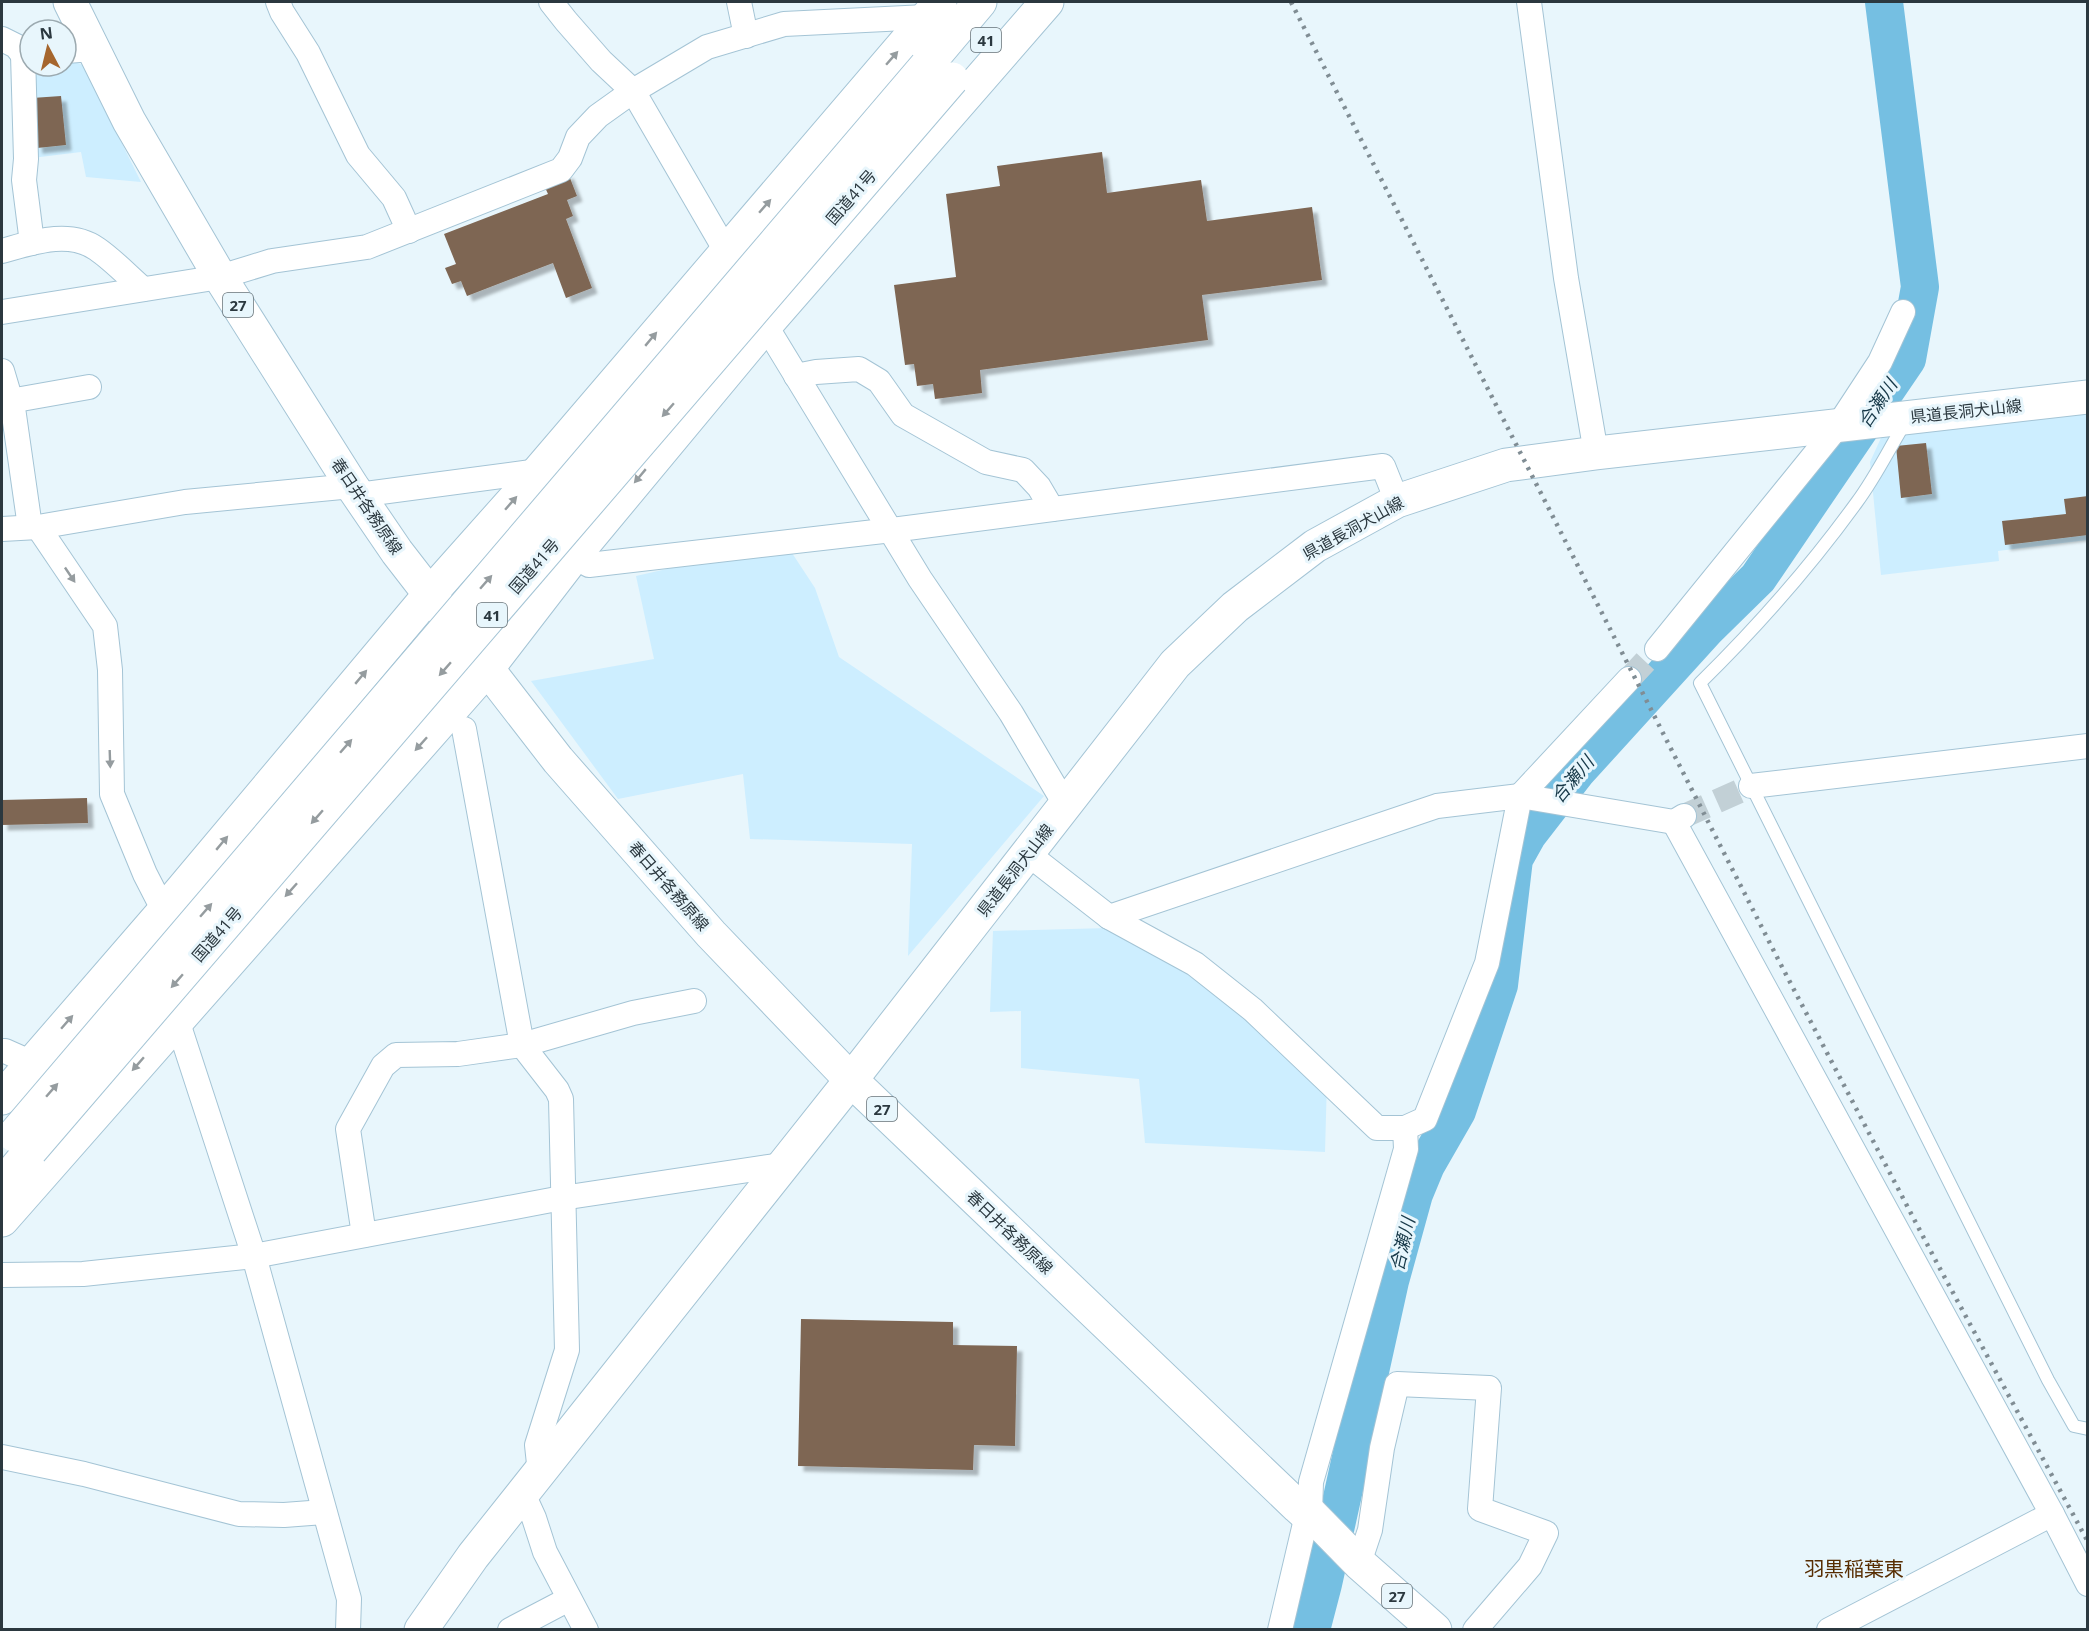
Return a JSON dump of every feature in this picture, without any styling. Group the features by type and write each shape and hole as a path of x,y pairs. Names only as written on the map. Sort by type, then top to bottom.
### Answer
{"main road":[{"name":"国道41号","path":"939,73 980,2"},
{"name":"国道41号","path":"2,1185 15,1145 939,73 1019,2"},
{"path":"2,1221 487,669 574,556 765,326 1047,2"},
{"name":"春日井各務原線","path":"79,4 80,50 129,121 220,277 355,491 397,552 558,760 696,917 851,1080 1359,1563 1435,1629"},
{"path":"2,1098 164,911 430,594 539,471 933,9"},
{"name":"県道長洞犬山線","path":"421,1629 473,1556 851,1080 1175,664 1235,607 1315,546 1397,501 1506,465 2088,397"}],"street":[{"path":"278,2 308,53 358,155 393,198 409,231"},
{"path":"551,2 601,61 633,91 727,250 765,326 921,579 1011,713 1065,804"},
{"path":"739,2 746,36"},
{"path":"1529,2 1566,278 1596,453"},
{"path":"2,312 220,277 272,261 367,246 561,170 570,158 578,137 588,125 633,91 707,47 784,24 933,9"},
{"path":"2,39 18,48"},
{"path":"27,78 24,180 32,243"},
{"path":"2,251 59,239 79,241 96,248 143,289"},
{"path":"1657,650 1838,426 1880,362 1903,312"},
{"path":"796,376 859,369 879,381 903,415 986,462 1023,470 1039,487 1052,509"},
{"path":"2,371 13,408 34,527 105,626 110,670 112,794 145,874 164,911"},
{"path":"10,401 89,387"},
{"path":"574,556 589,565 892,530 1383,466 1397,501"},
{"path":"2,529 34,527 185,502 355,491 539,471"},
{"path":"1028,854 1109,917 1196,964 1254,1010 1377,1128 1405,1128 1425,1119 1487,963 1520,796 1629,679"},
{"path":"464,729 522,1045 557,1090 561,1099 567,1350 537,1445 532,1483 534,1518 544,1552 586,1629"},
{"path":"1751,786 2088,746"},
{"path":"1109,917 1437,806 1520,796 1679,819 2088,1584"},
{"path":"364,1235 348,1129 383,1066 396,1055 458,1054 522,1045 633,1013 694,1001"},
{"path":"177,1020 254,1256 349,1599 348,1629"},
{"path":"2,1051 32,1063"},
{"path":"1280,1629 1308,1514 1311,1482 1406,1149 1405,1128"},
{"path":"2,1275 83,1274 254,1256 562,1198 782,1165"},
{"path":"1359,1563 1370,1530 1382,1448 1396,1384 1490,1388 1480,1509 1546,1533 1530,1566 1476,1629"},
{"path":"2,1457 84,1474 239,1514 284,1515 324,1512"},
{"path":"1829,1629 2052,1514"},
{"path":"510,1629 569,1599"}],"lane":[{"path":"1908,417 1858,501 1844,520 1750,634 1700,683 2048,1380 2074,1426 2088,1430"}],"shaded area":[{"path":"78,63 83,65 141,182 86,177 81,152 32,158 31,78 78,78"},
{"path":"2087,407 2087,540 1998,551 1999,561 1881,575 1870,462 1885,429"},
{"path":"792,553 815,588 839,657 1044,796 908,956 912,844 750,839 743,774 618,799 531,681 654,659 636,576 706,560"},
{"path":"1108,928 1190,972 1327,1080 1325,1152 1145,1143 1139,1079 1021,1068 1021,1011 990,1012 993,931"}],"building":[{"path":"61,96 66,145 37,148 32,98"},
{"path":"1102,152 1107,193 1201,180 1207,221 1312,207 1322,280 1202,295 1208,340 980,370 982,393 935,399 933,384 917,386 914,364 905,365 894,285 956,277 946,194 1000,186 997,166"},
{"path":"568,173 577,196 567,200 573,216 566,219 592,288 566,298 553,263 467,296 461,281 452,284 445,268 456,264 444,234 548,194 543,183"},
{"path":"1926,443 1932,494 1901,498 1896,446"},
{"path":"2088,496 2088,535 2005,545 2002,521 2066,514 2064,499"},
{"path":"87,798 88,823 2,825 2,800"},
{"path":"801,1319 953,1322 953,1345 1017,1346 1015,1446 974,1445 973,1470 798,1466"}],"waterway":[{"name":"合瀬川","path":"1311,1630 1390,1281 1414,1194 1426,1165 1457,1111 1499,985 1514,859 1528,834 1576,772 1706,629 1758,578 1907,359 1920,287 1884,2"}],"tunnel":[{"path":"1629,679 1657,649"},
{"path":"1684,816 1751,786"}],"railway":[{"path":"1291,2 1780,963 1938,1265 2088,1542"}],"district":[{"name":"羽黒稲葉東","path":"1854,1568"}]}
